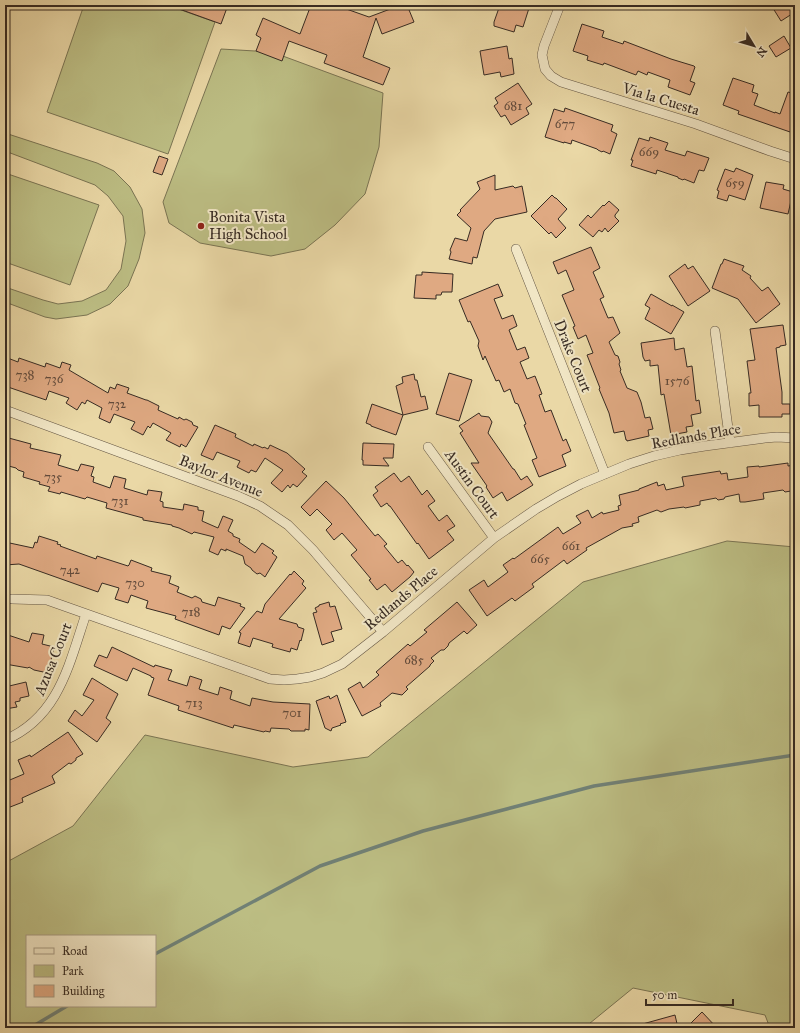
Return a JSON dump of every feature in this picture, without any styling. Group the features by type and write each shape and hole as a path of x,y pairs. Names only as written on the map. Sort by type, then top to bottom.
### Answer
{"street":[{"name":"Via la Cuesta","path":"560,5 542,55 545,68 551,76 561,82 696,124 770,152 795,159"},
{"name":"Drake Court","path":"516,249 605,474"},
{"path":"715,331 730,443"},
{"name":"Baylor Avenue","path":"5,410 238,496 260,506 288,525 313,550 383,632"},
{"name":"Redlands Place","path":"12,599 47,600 270,679 284,680 310,677 336,668 347,661 494,538 536,509 581,484 629,464 654,456 705,446 777,437 795,438"},
{"name":"Austin Court","path":"428,447 494,538"},
{"name":"Azusa Court","path":"5,740 22,731 48,708 64,677 86,614"}],"green space":[{"path":"84,5 167,5 215,22 168,154 47,112"},
{"path":"221,49 272,52 383,93 379,147 365,194 335,225 305,249 271,256 200,243 169,223 163,202"},
{"path":"5,133 97,163 114,171 130,187 142,209 145,233 139,259 128,286 110,304 87,315 56,319 45,317 5,302 5,287 58,304 82,301 106,290 121,269 126,241 123,216 108,196 95,185 5,151"},
{"path":"5,173 99,205 70,285 5,262"},
{"path":"727,541 795,547 795,1028 770,1028 765,1015 633,988 584,1028 5,1028 5,863 73,826 145,735 293,767 368,757 583,582"}],"building":[{"path":"171,5 228,5 221,24"},
{"path":"311,5 335,5 369,17 401,5 407,5 414,22 382,34 376,18 363,57 390,68 383,85 324,63 327,55 289,41 282,61 256,51 261,38 256,35 263,18 300,34"},
{"path":"500,5 530,5 523,27 516,25 514,32 494,26"},
{"path":"771,5 795,5 795,12 781,21"},
{"path":"582,24 604,31 602,37 623,44 624,41 694,66 695,67 690,81 695,83 690,95 668,87 670,80 648,72 647,75 638,71 636,75 604,63 603,65 587,60 588,56 573,51"},
{"path":"784,36 791,48 776,57 769,46"},
{"path":"507,46 509,59 512,58 514,74 501,77 500,72 484,75 480,51"},
{"path":"733,78 754,85 752,92 758,94 754,105 775,113 780,114 788,92 795,94 795,127 793,133 738,114 739,111 723,105"},
{"path":"518,83 532,104 526,108 529,114 511,125 505,115 501,117 494,106 498,103 495,98"},
{"path":"565,108 613,125 611,131 617,134 610,154 572,140 571,144 545,137 554,109 564,112"},
{"path":"650,137 668,143 665,150 685,156 687,151 709,158 704,171 699,170 694,183 657,170 656,174 631,166 633,160 631,160 639,138 649,141"},
{"path":"159,156 168,159 162,175 153,172"},
{"path":"736,168 753,175 745,200 729,195 727,201 717,198 719,191 717,190 725,169 734,172"},
{"path":"495,175 495,190 513,186 515,188 522,186 527,212 495,219 484,231 477,258 473,257 472,264 449,259 451,252 450,250 455,238 467,241 471,228 457,215 480,189 477,182"},
{"path":"766,182 784,185 783,189 793,192 788,214 760,208"},
{"path":"552,195 567,209 558,219 566,228 556,238 551,232 549,234 531,216"},
{"path":"609,201 619,210 615,217 619,221 608,232 605,228 602,232 599,230 593,237 579,225 588,215 591,218 603,205 604,206"},
{"path":"591,247 600,268 593,272 604,297 600,299 608,318 613,317 620,333 609,342 615,355 618,356 620,371 627,388 637,392 645,418 650,417 653,429 648,430 649,436 627,441 624,431 614,433 609,413 587,355 593,353 586,335 578,339 573,327 575,326 562,295 574,290 566,270 558,274 553,262"},
{"path":"724,259 744,266 742,270 751,276 750,278 762,291 768,287 780,304 756,323 738,299 712,288"},
{"path":"685,264 688,269 693,266 710,291 688,306 669,276"},
{"path":"422,272 453,274 452,292 442,292 441,295 436,295 436,299 414,298 416,275 422,275"},
{"path":"498,284 503,296 494,299 502,319 513,315 517,326 509,330 517,350 525,347 529,358 520,362 527,379 535,376 542,394 539,395 545,412 551,410 563,441 566,439 571,451 562,455 566,466 539,477 532,460 537,458 524,425 526,424 518,404 515,403 510,389 504,392 499,380 496,381 485,356 483,360 478,346 479,341 470,321 468,322 459,300"},
{"path":"651,294 684,312 671,334 645,319 650,308 645,305"},
{"path":"783,325 786,345 776,348 782,392 782,404 790,404 790,414 782,414 782,417 759,417 759,405 749,406 749,393 751,393 747,361 755,360 750,329"},
{"path":"674,338 675,350 684,348 687,367 692,366 696,401 699,400 701,413 691,415 693,426 686,427 687,432 671,435 664,394 661,395 658,365 650,366 650,360 645,361 641,343"},
{"path":"5,357 18,362 19,358 45,367 46,363 60,368 62,362 71,365 69,370 108,393 110,387 115,389 117,384 129,388 127,393 147,400 159,406 158,410 178,419 179,417 184,420 186,419 198,427 186,447 181,444 180,447 166,440 171,433 153,423 150,428 148,426 143,435 131,429 135,422 114,414 110,423 99,418 102,408 87,400 85,404 82,402 77,410 66,403 69,398 49,391 46,400 5,386"},
{"path":"449,373 472,380 459,421 436,414"},
{"path":"414,374 421,397 425,396 428,409 403,415 396,386 403,383 402,377"},
{"path":"372,404 403,415 396,435 366,423"},
{"path":"479,413 481,416 489,417 492,422 488,433 521,480 527,476 533,485 507,501 502,492 493,498 486,487 487,486 471,463 479,463 460,433 463,431 459,426"},
{"path":"215,425 236,434 235,437 253,446 254,444 268,449 270,445 287,453 305,469 302,472 307,476 297,487 293,484 290,488 288,485 282,492 271,483 283,470 265,458 256,472 251,470 249,473 237,467 240,461 217,452 213,460 201,455"},
{"path":"5,437 31,444 30,448 61,455 58,465 78,471 81,464 94,467 91,476 94,477 93,482 110,488 114,476 126,479 124,488 147,495 148,490 162,492 160,501 163,502 163,507 183,510 184,504 198,507 198,510 204,511 202,521 218,528 223,516 233,520 228,531 233,534 233,536 240,539 239,542 255,553 262,543 274,551 272,553 277,557 265,577 260,573 257,574 245,564 243,556 226,549 226,551 221,549 218,555 209,551 214,537 194,532 192,534 172,525 143,520 143,518 106,508 107,503 87,497 85,499 61,492 60,494 48,491 50,487 39,484 40,482 23,477 24,472 5,465"},
{"path":"363,443 394,444 393,458 383,458 389,466 363,465"},
{"path":"788,463 788,466 795,465 795,488 791,491 785,492 783,490 763,493 764,499 745,502 740,502 739,494 725,497 724,499 718,500 716,498 700,501 700,505 685,508 669,509 661,512 657,510 638,517 639,522 632,524 633,526 622,528 586,548 587,550 567,564 564,560 532,584 534,587 515,601 512,598 487,616 469,590 484,580 488,587 508,572 503,565 513,558 514,559 558,527 563,534 581,523 576,516 588,510 592,518 602,512 603,514 619,510 618,506 621,505 619,495 639,490 657,482 658,486 664,484 666,490 684,486 682,477 720,471 721,474 727,473 728,480 748,477 747,467"},
{"path":"394,473 401,482 409,476 422,495 427,490 435,501 428,506 439,521 447,515 455,526 447,531 454,540 429,559 390,506 387,503 381,507 373,495 378,491 375,487"},
{"path":"326,481 344,498 375,536 378,534 387,544 384,546 398,563 402,560 414,572 392,592 385,584 377,590 369,580 371,579 351,555 357,550 342,533 334,540 326,530 332,524 317,509 310,516 301,507"},
{"path":"39,536 58,542 57,544 61,545 60,546 96,559 97,556 128,566 131,560 152,568 151,571 171,576 169,583 179,587 177,592 192,598 195,596 201,599 202,602 215,606 218,597 241,604 240,606 245,608 230,629 222,626 219,635 175,619 176,616 146,608 148,601 131,595 128,603 115,599 119,588 102,583 98,592 19,564 5,565 5,542 33,548 35,542 37,543"},
{"path":"294,571 304,581 302,584 306,588 279,619 297,624 298,627 304,629 297,650 291,648 290,652 272,647 273,644 253,638 250,647 238,643 241,633 239,632 257,611 262,613 265,604"},
{"path":"329,602 330,607 335,606 342,629 331,632 334,641 322,645 313,613 317,612 315,608 319,605"},
{"path":"457,602 477,625 467,634 464,631 449,643 444,650 441,650 431,658 434,661 406,687 408,689 402,695 392,693 380,703 381,706 362,716 348,689 360,682 363,688 379,675 376,672 408,644 410,646 427,632 424,630"},
{"path":"32,633 44,635 42,644 54,647 48,673 34,670 29,667 5,664 5,634 29,642"},
{"path":"112,647 154,667 155,665 172,670 168,680 187,686 190,676 202,680 199,689 218,695 220,687 232,691 230,699 250,706 252,698 273,702 310,704 309,730 305,729 305,731 291,731 289,729 271,728 270,732 264,732 234,725 233,728 178,710 179,706 148,695 154,678 151,676 133,668 127,681 94,666 99,655 107,658"},
{"path":"92,678 118,694 106,718 111,722 97,742 68,721 75,710 82,716 94,700 83,695"},
{"path":"26,682 29,696 20,698 20,701 15,702 17,707 5,709 5,687"},
{"path":"337,695 346,722 332,728 331,731 325,728 316,701 329,696 330,699"},
{"path":"68,732 83,754 76,758 76,760 71,764 69,763 52,776 55,783 22,798 23,802 5,809 5,782 24,774 18,760 30,755 31,757"},
{"path":"702,1012 717,1028 686,1028"},
{"path":"675,1015 678,1028 640,1028 639,1025"}],"waterway":[{"path":"156,953 320,866 423,831 594,786 795,755"},
{"path":"30,1028 65,1007"}],"place":[{"name":"Bonita Vista High School","path":"201,226"}]}
